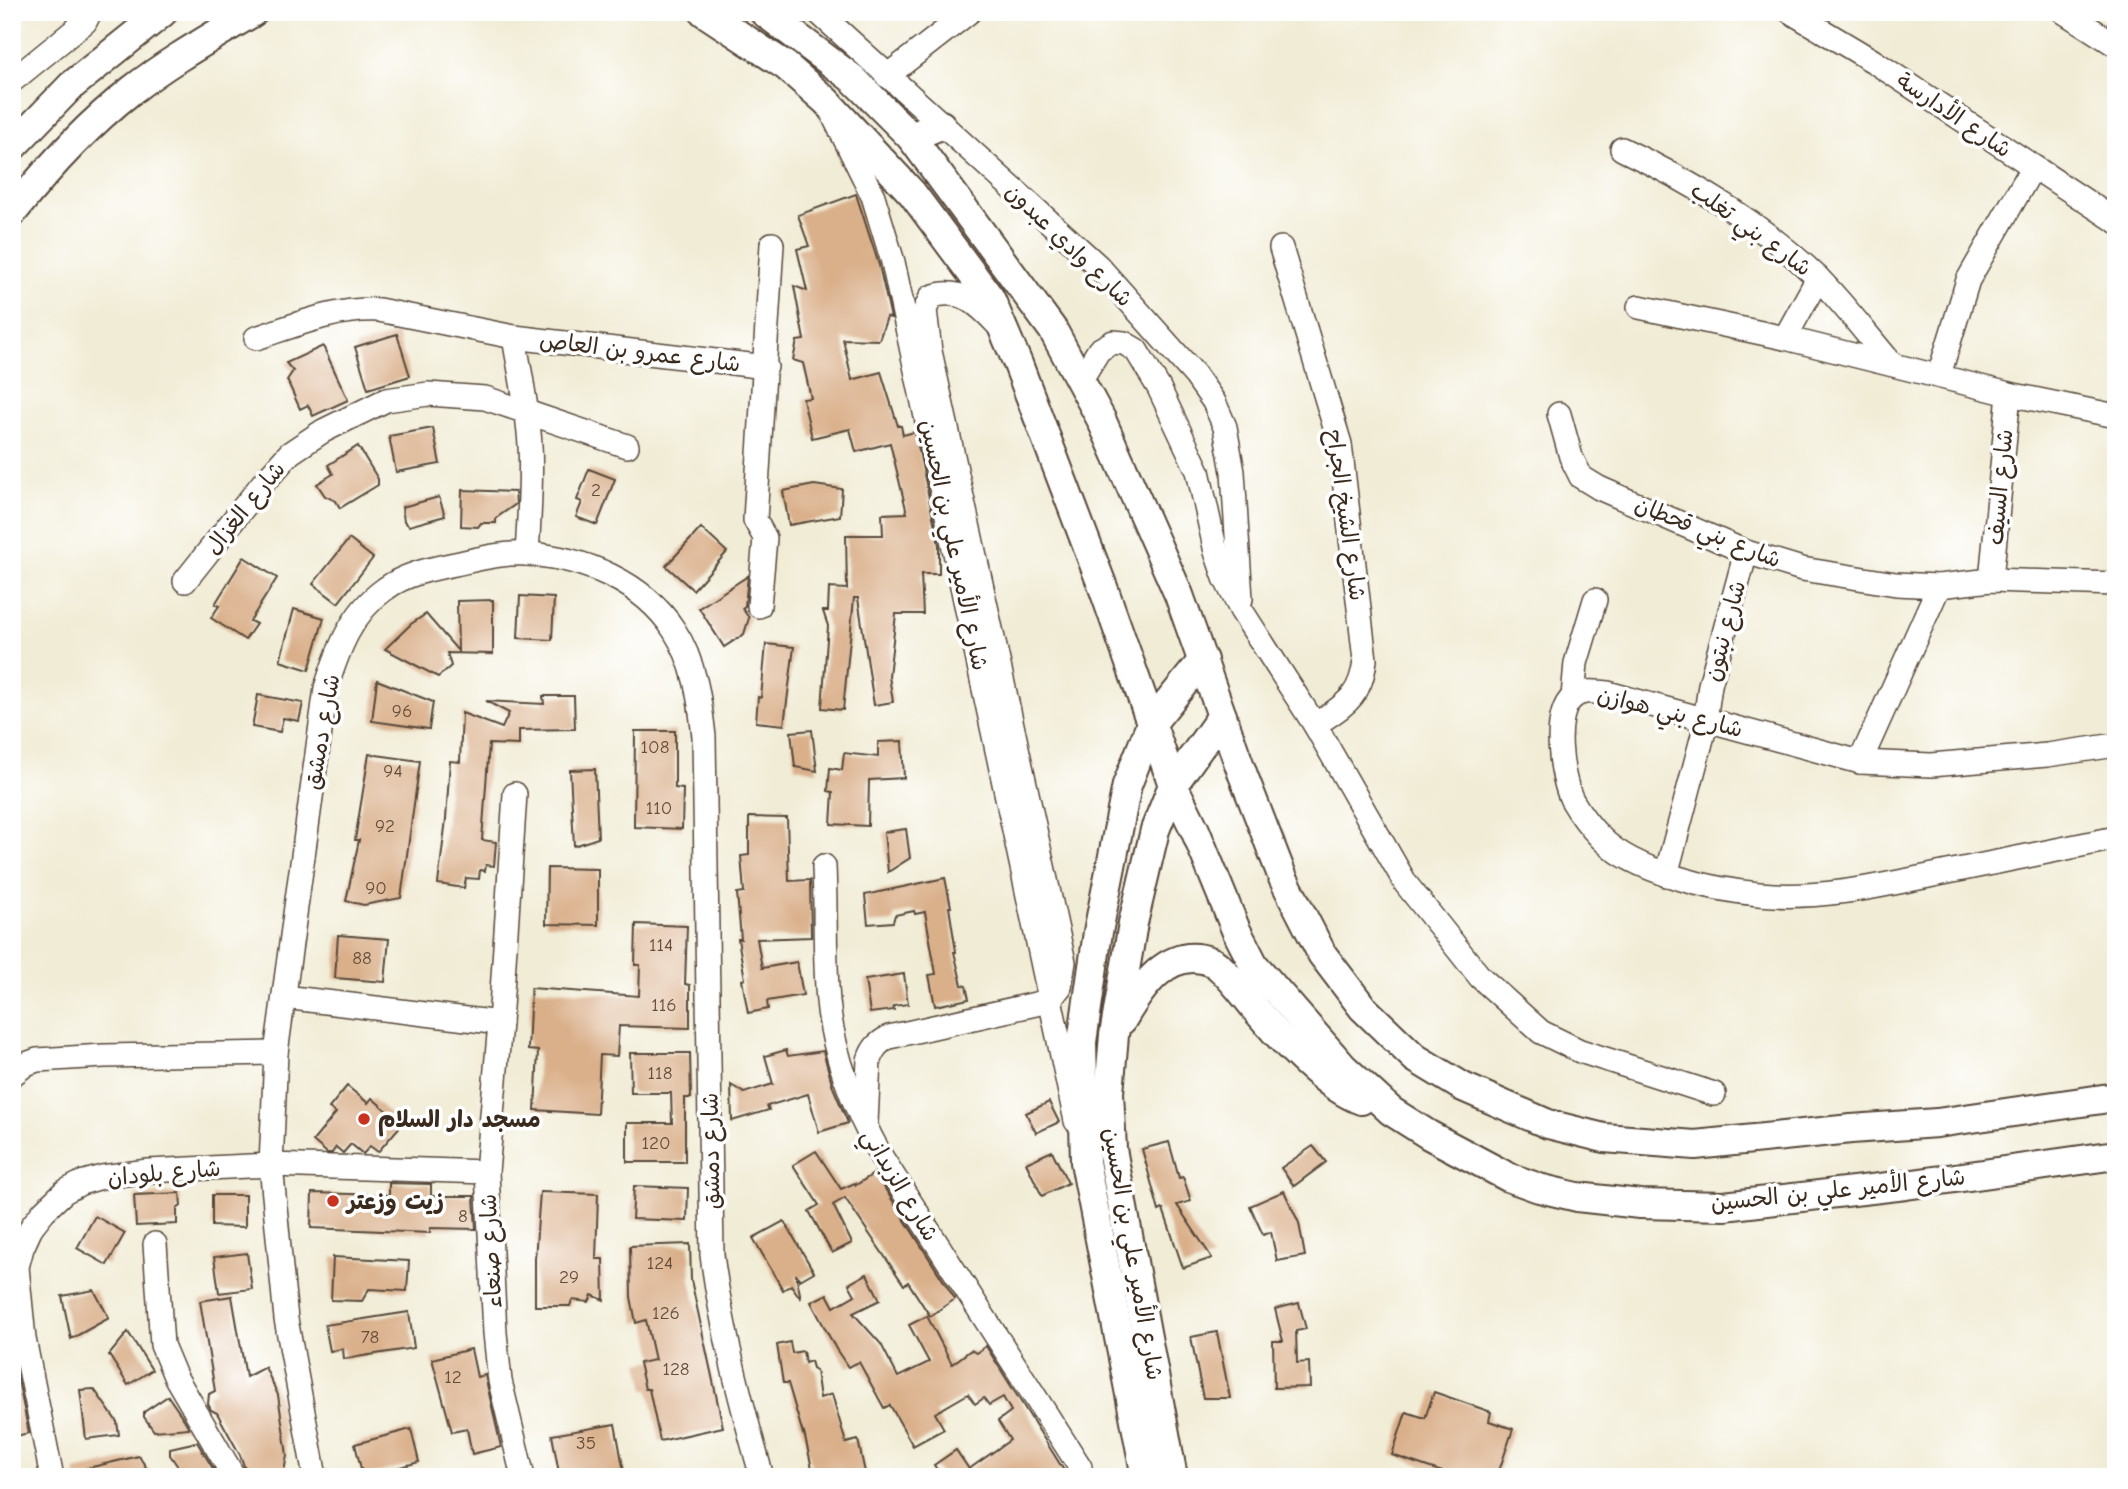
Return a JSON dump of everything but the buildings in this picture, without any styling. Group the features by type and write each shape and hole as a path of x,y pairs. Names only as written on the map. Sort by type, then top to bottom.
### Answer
{"main road":[{"path":"12,147 71,86 163,12"},
{"path":"12,213 85,133 131,91 195,46 253,12"},
{"name":"شارع الأمير علي بن الحسين","path":"704,12 786,66 826,101 912,192 990,298 1104,590 1172,785 1195,830 1236,930 1254,965 1343,1067 1391,1111 1429,1135 1508,1177 1577,1197 1640,1204 1724,1206 1906,1185 2116,1155"},
{"path":"764,12 853,79 911,137 1053,330 1101,419 1179,595 1283,878 1322,954 1363,1008 1415,1058 1463,1087 1527,1117 1604,1138 1695,1145 1847,1129 1937,1123 2116,1097"},
{"path":"911,137 941,125"},
{"name":"شارع الأمير علي بن الحسين","path":"1146,1477 1085,1162 1082,1042 1127,785 1151,724 1203,660"},
{"name":"شارع الأمير علي بن الحسين","path":"1172,1477 1112,1149 1109,1093 1114,1035 1144,872 1155,830 1172,785 1222,716"},
{"path":"1114,1035 1138,993 1152,976 1168,965 1192,957 1214,963 1290,1045 1344,1094 1391,1111"}],"street":[{"path":"12,81 85,22 90,12"},
{"name":"شارع وادي عبدون","path":"818,12 1098,266 1195,375 1214,402 1225,427 1237,509 1241,610"},
{"path":"887,76 969,12"},
{"name":"شارع الأدارسة","path":"1791,12 1873,61 2116,220"},
{"path":"2064,12 2116,45"},
{"name":"شارع الأمير علي بن الحسين","path":"826,101 873,196 891,252 1085,1162"},
{"name":"شارع بني تغلب","path":"1622,149 1675,174 1730,207 1818,278 1891,363"},
{"path":"1939,375 1968,280 2033,167"},
{"path":"759,606 765,538 755,520 772,244"},
{"name":"شارع الشيخ الجراح","path":"1281,248 1340,444 1365,660 1358,691 1348,703 1315,725"},
{"path":"1785,338 1818,278"},
{"name":"شارع الأمير علي بن الحسين","path":"1003,329 978,303 962,296 942,293 931,297 925,310 930,351 1064,962 1060,987 1049,1001"},
{"path":"1639,307 1785,338 2009,394 2116,416"},
{"name":"شارع عمرو بن العاص","path":"256,338 318,318 360,309 379,310 514,338 766,367"},
{"path":"1136,350 1152,327"},
{"name":"شارع عمرو بن العاص","path":"514,338 527,410 531,485 527,554"},
{"path":"1080,381 1099,350 1113,342 1125,343 1136,350 1159,387 1198,471 1216,552 1241,610 1315,725 1406,884 1480,977 1541,1032 1580,1051 1714,1094"},
{"name":"شارع الغزال","path":"185,581 290,453 323,431 386,400 428,394 485,398 627,446"},
{"name":"شارع السيف","path":"1991,580 2009,394"},
{"name":"شارع بني قحطان","path":"1559,414 1571,457 1581,477 1599,488 1746,552 1802,569 1896,584 1939,586 1991,580 2116,584"},
{"name":"شارع نبتون","path":"1666,875 1706,718 1710,685 1746,552"},
{"name":"شارع دمشق","path":"315,1477 286,1319 271,1165 276,1053 326,688 338,650 358,615 372,600 402,579 427,570 489,557 527,554 575,562 605,573 626,583 646,598 674,629 690,663 699,696 704,737 712,1255 719,1309 733,1376 762,1477"},
{"path":"1860,762 1939,586"},
{"path":"1573,697 1576,663 1595,600"},
{"name":"شارع بني هوازن","path":"2116,746 1931,765 1860,762 1706,718 1608,693 1587,691 1573,697 1564,709 1560,741 1563,775 1572,800 1602,839 1630,859 1666,875 1756,894 1835,894 2116,838"},
{"name":"شارع صنعاء","path":"515,794 487,1172 500,1381 523,1477"},
{"name":"شارع الزبداني","path":"824,866 828,1001 833,1033 850,1093 866,1130 919,1217 1080,1467"},
{"path":"284,997 500,1023"},
{"path":"866,1130 869,1060 872,1050 879,1042 889,1037 1049,1001"},
{"path":"12,1075 26,1064 37,1060 276,1053"},
{"name":"شارع بلودان","path":"52,1477 26,1352 17,1268 32,1226 64,1192 102,1177 148,1171 271,1165 487,1172"},
{"path":"155,1244 162,1345 175,1376 234,1477"}],"place":[{"name":"مسجد دار السلام","path":"364,1119"},
{"name":"زيت وزعتر","path":"333,1201"}]}
